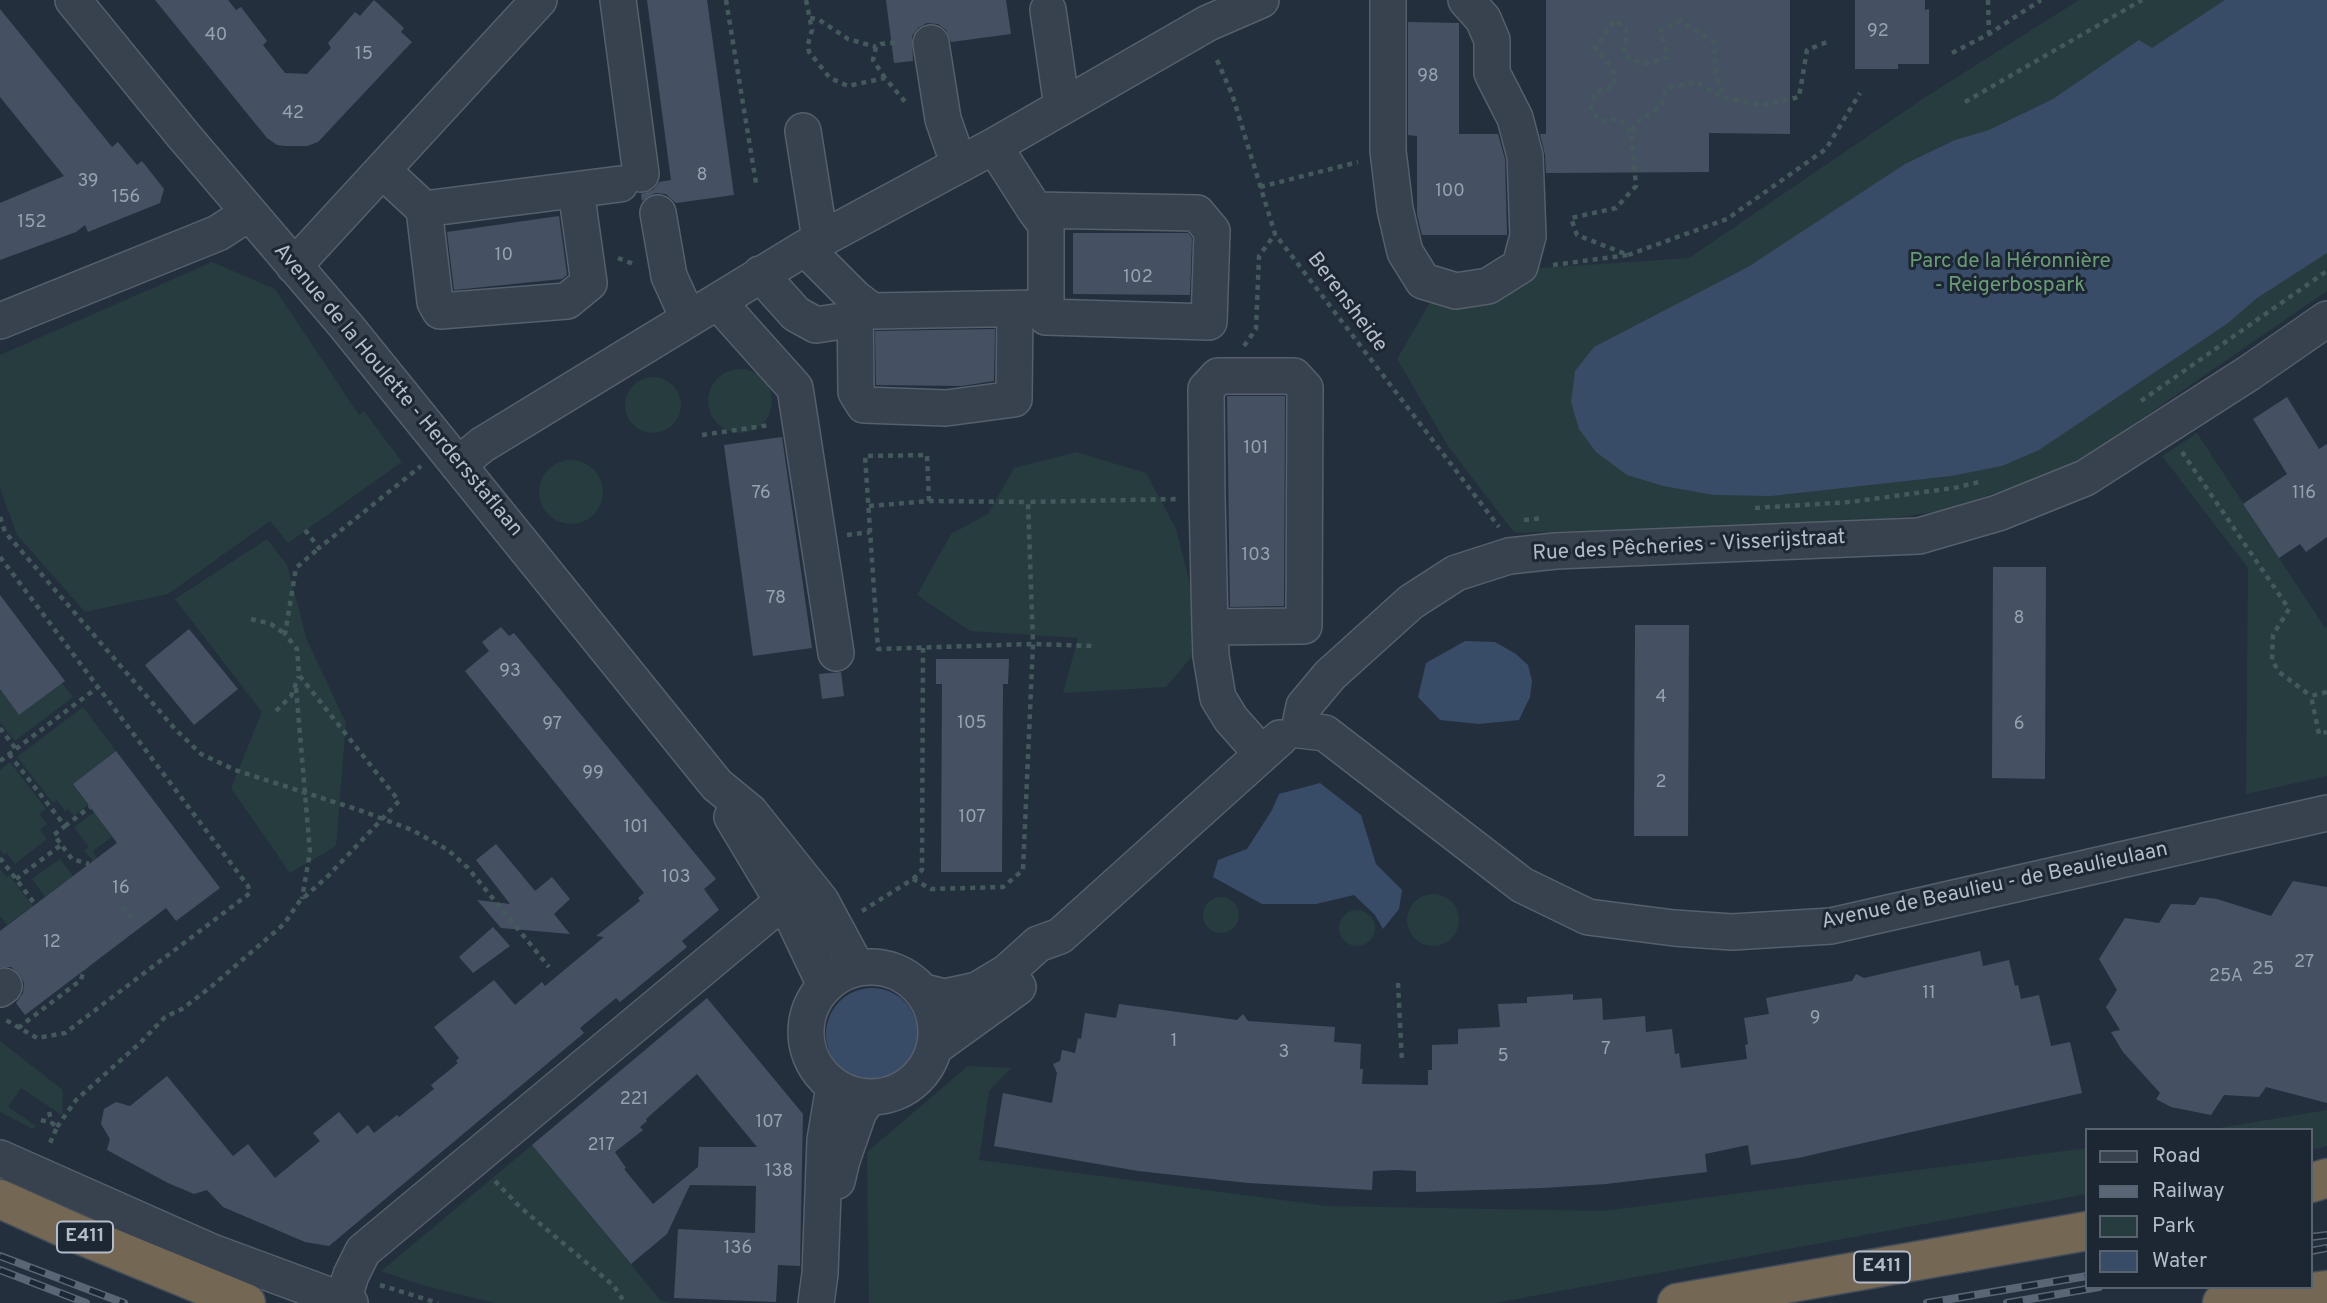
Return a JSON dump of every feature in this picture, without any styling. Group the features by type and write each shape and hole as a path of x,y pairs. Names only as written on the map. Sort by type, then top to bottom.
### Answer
{"highway":[{"name":"E411","path":"0,1199 246,1303"},
{"name":"E411","path":"1677,1303 2086,1231"},
{"path":"2222,1303 2327,1290"}],"street":[{"name":"Avenue de la Houlette - Herdersstaflaan","path":"73,0 346,326 717,785 750,813 821,901 857,968"},
{"path":"294,266 539,0"},
{"path":"424,209 576,190 631,179 618,0"},
{"path":"451,456 482,445 812,243 994,146 1208,23 1261,0"},
{"path":"1390,1 1388,151 1395,209 1405,252 1423,281 1456,291 1488,286 1520,266 1528,236 1525,156 1515,118 1492,73 1492,40 1483,19 1466,0"},
{"path":"1048,9 1062,107"},
{"path":"931,43 943,119 961,164"},
{"path":"803,131 812,243 855,309 856,392 864,405 946,408 1014,399 1046,225 994,146"},
{"path":"383,172 424,209 435,302 440,311 567,301 589,283 576,190"},
{"path":"760,274 796,314 816,325 855,309 1031,308 1046,317 1209,322 1212,231 1197,213 1035,210"},
{"path":"0,321 218,233 249,213"},
{"path":"658,213 669,276 703,310 795,388 836,653"},
{"name":"Rue des Pêcheries - Visserijstraat","path":"1299,730 1304,706 1330,675 1410,601 1456,573 1509,556 1555,551 1919,536 1972,521 2085,478 2249,373 2327,318"},
{"path":"1210,627 1304,626 1305,387 1294,376 1218,376 1206,388 1207,498 1210,627 1211,656 1218,698 1231,719 1261,753"},
{"path":"935,1047 1017,988 1048,959 1060,936 1261,753 1280,738 1299,730"},
{"name":"Avenue de Beaulieu - de Beaulieulaan","path":"1299,730 1325,733 1522,885 1588,917 1674,928 1732,932 1831,926 2327,813"},
{"name":"Avenue de la Houlette - Herdersstaflaan","path":"717,785 734,822 795,922 825,985"},
{"path":"0,1158 212,1252 348,1293 363,1251 782,902"},
{"path":"924,992 944,997 977,990 1007,972 1038,944 1060,936"},
{"path":"876,966 894,970 910,979 924,992 936,1018 935,1047 927,1068 912,1084 892,1094 870,1097 851,1094 834,1086 820,1073 810,1056 806,1038 807,1019 813,1000 825,985 840,974 857,968 876,966"},
{"path":"816,1303 820,1275 825,1140 834,1086"},
{"path":"834,1303 836,1186 859,1111 870,1097"}],"path":[{"path":"726,0 756,183"},
{"path":"806,0 812,30 809,52 830,78 848,86 885,78"},
{"path":"1987,0 1989,34"},
{"path":"1952,53 1989,34 2040,0"},
{"path":"1965,102 2142,0"},
{"path":"810,18 818,19 848,39 876,47 889,43"},
{"path":"1628,255 1577,234 1571,218 1616,208 1636,186 1631,131 1618,119 1600,121 1591,108 1596,92 1615,86 1613,69 1595,47 1615,20 1626,29 1623,56 1644,64 1667,58 1661,30 1680,21 1714,43 1716,75 1724,98"},
{"path":"1631,131 1639,121 1661,105 1666,88 1696,82 1724,98 1763,105 1799,97 1807,50 1827,42"},
{"path":"876,47 873,60 910,107"},
{"name":"Berensheide","path":"1217,60 1232,94 1275,234 1360,348 1498,524 1500,531"},
{"path":"1520,266 1628,255 1727,219 1826,149 1860,93"},
{"path":"1260,187 1343,166 1388,151"},
{"path":"1242,376 1242,348 1256,329 1259,256 1275,234"},
{"path":"584,246 669,276"},
{"path":"2134,405 2327,271"},
{"path":"702,435 800,420"},
{"path":"2181,451 2290,609 2273,635 2272,660 2278,672 2311,696 2319,734 2327,732"},
{"path":"929,501 927,455 865,456 878,649 1033,644 1094,646"},
{"path":"285,634 296,568 319,548 451,456"},
{"path":"1754,508 1850,502 1954,488 1989,480"},
{"path":"869,506 929,501 1207,498"},
{"path":"913,879 931,889 1003,887 1023,870 1033,644 1028,502"},
{"path":"0,517 5,532 187,742 201,754 215,762 421,835 459,859 549,967"},
{"path":"1523,520 1549,517"},
{"path":"1498,524 1510,522"},
{"path":"305,530 319,548"},
{"path":"0,557 248,886 250,893 65,1033 37,1038 18,1028 1,998"},
{"path":"251,618 271,624 285,634 297,649 300,660 296,688 310,852 302,899"},
{"path":"855,915 913,879 922,870 923,648"},
{"path":"50,1143 55,1125 76,1100 165,1017 182,1009 212,986 284,925 302,899 328,876 398,801 299,675"},
{"path":"0,761 98,687"},
{"path":"275,711 296,688"},
{"path":"2311,696 2327,692"},
{"path":"0,728 16,749"},
{"path":"9,754 65,826"},
{"path":"89,864 72,859 54,835 90,807"},
{"path":"16,879 61,845"},
{"path":"0,858 35,904"},
{"path":"123,907 131,917"},
{"path":"18,1028 81,980 84,969"},
{"path":"1398,983 1402,1063"},
{"path":"49,1112 55,1125"},
{"path":"41,1120 55,1125"},
{"path":"492,1178 520,1207 612,1285 625,1303"},
{"path":"348,1293 438,1303"}],"green space":[{"name":"Parc de la Héronnière - Reigerbospark","path":"2079,0 2327,0 2327,291 2086,457 2047,476 1941,511 1886,519 1802,523 1518,533 1512,530 1448,446 1397,359 1432,299 1525,269 1689,258 1927,96"},
{"path":"212,262 275,289 359,415 364,411 402,462 288,543 270,521 168,594 85,612 17,535 0,488 0,355"},
{"path":"740,369 758,375 766,383 772,401 766,419 758,427 740,433 722,427 714,419 708,401 714,383 722,375"},
{"path":"647,377 659,377 669,381 677,389 681,405 677,421 669,429 659,433 647,433 637,429 629,421 625,411 625,399 629,389 637,381"},
{"path":"2197,433 2325,628 2327,627 2327,776 2246,794 2248,568 2162,456"},
{"path":"1076,452 1146,473 1176,529 1196,608 1200,647 1166,687 1063,693 1078,638 970,631 917,595 951,534 988,514 1014,468"},
{"path":"571,460 589,466 597,474 603,492 597,510 589,518 571,524 553,518 545,510 539,492 545,474 553,466"},
{"path":"267,539 287,565 307,640 346,723 336,846 290,873 231,788 262,712 175,599"},
{"path":"62,683 73,697 15,741 0,722 0,689 19,715"},
{"path":"83,707 116,751 73,784 88,805 74,816 68,809 65,811 57,800 53,803 17,757"},
{"path":"10,762 46,809 39,814 47,824 40,830 47,839 15,864 7,853 4,855 0,850 0,770"},
{"path":"94,812 112,837 93,851 97,858 93,861 84,850 89,847 74,827"},
{"path":"60,859 73,876 45,897 32,879"},
{"path":"0,869 6,877 9,875 33,906 7,925 0,916"},
{"path":"1433,894 1452,901 1459,920 1452,939 1433,946 1414,939 1407,920 1414,901"},
{"path":"1221,897 1234,902 1239,915 1234,928 1221,933 1208,928 1203,915 1208,902"},
{"path":"1357,910 1370,915 1375,928 1370,941 1357,946 1344,941 1339,928 1344,915"},
{"path":"0,1041 63,1090 62,1115 21,1088 8,1107 36,1126 33,1129 0,1112"},
{"path":"968,1066 1011,1068 989,1091 979,1160 1327,1206 1603,1211 2086,1148 2086,1194 1495,1303 869,1303 867,1152"},
{"path":"2327,1110 2327,1146 2313,1150 2313,1128 2219,1128"},
{"path":"532,1145 661,1301 674,1303 495,1303 425,1286 381,1271"}],"water":[{"name":"Parc de la Héronnière - Reigerbospark","path":"2225,0 2327,0 2327,253 2257,298 2228,323 2039,450 2002,466 1951,476 1771,496 1714,495 1663,486 1627,475 1596,452 1579,429 1571,402 1575,371 1594,347 1748,267 1905,164 1955,140 1989,130 2053,99 2139,40 2152,48"},
{"path":"1465,641 1495,642 1516,654 1528,665 1532,681 1530,697 1519,720 1479,724 1440,720 1418,697 1426,663"},
{"path":"1320,783 1361,815 1376,864 1402,890 1399,909 1383,929 1375,915 1354,895 1316,904 1262,904 1213,877 1218,860 1247,849 1279,794"},
{"path":"872,988 889,992 904,1002 914,1017 918,1034 914,1051 904,1066 889,1076 872,1080 855,1076 840,1066 830,1051 826,1034 830,1017 840,1002 855,992"}],"building":[{"path":"155,0 228,0 236,10 241,7 267,41 263,45 285,73 307,74 331,48 328,43 355,12 360,16 374,0 404,28 401,32 412,42 318,142 307,146 277,145 267,138"},
{"path":"647,0 707,0 734,195 676,203 666,194 655,193 642,201 641,194 653,190 659,182 671,180"},
{"path":"886,0 1006,0 1011,34 951,42 946,30 938,24 927,23 918,28 912,36 913,61 894,63"},
{"path":"1546,0 1790,0 1790,134 1709,133 1709,172 1546,173 1540,134 1546,134"},
{"path":"1855,0 1925,0 1925,10 1929,9 1929,64 1898,64 1898,69 1855,69"},
{"path":"0,9 112,147 118,142 137,165 142,161 164,189 160,203 88,232 85,225 76,232 0,260 0,203 64,176 0,97"},
{"path":"1408,22 1459,23 1459,134 1498,134 1505,159 1507,235 1422,235 1417,214 1417,136 1408,135"},
{"path":"559,216 567,275 562,279 454,290 447,232"},
{"path":"1073,233 1188,233 1192,238 1190,295 1073,294"},
{"path":"995,329 994,381 961,386 876,385 875,331"},
{"path":"1227,396 1285,396 1284,606 1230,607"},
{"path":"2287,397 2319,449 2327,444 2327,537 2306,552 2300,544 2279,558 2243,504 2287,474 2253,419"},
{"path":"782,437 812,648 753,656 724,445"},
{"path":"1993,567 2046,567 2045,779 1992,778"},
{"path":"0,595 65,681 19,715 0,689"},
{"path":"1635,625 1689,625 1688,836 1634,836"},
{"path":"501,627 509,636 514,633 716,879 704,889 719,910 682,941 687,947 620,1002 616,998 580,1028 584,1033 329,1246 305,1242 223,1207 207,1190 194,1194 107,1150 110,1139 101,1124 104,1109 116,1102 130,1106 167,1076 233,1156 248,1144 275,1178 320,1141 313,1133 339,1112 357,1134 368,1125 374,1133 434,1089 431,1085 458,1063 456,1061 459,1058 434,1027 494,980 515,1005 542,982 545,986 604,937 596,936 640,901 638,898 644,893 465,671 489,651 482,642"},
{"path":"189,629 238,689 194,725 145,665"},
{"path":"936,659 1009,659 1008,684 1003,684 1002,872 941,872 942,684 936,684"},
{"path":"841,672 844,696 822,699 819,674"},
{"path":"116,751 220,888 176,921 166,908 25,1015 16,1003 23,993 24,983 20,975 11,967 0,967 0,931 117,843 73,784"},
{"path":"496,844 535,891 552,877 570,899 554,914 570,934 501,928 477,900 510,904 476,860"},
{"path":"2293,881 2327,887 2327,1103 2266,1087 2259,1097 2224,1095 2211,1115 2171,1107 2156,1099 2160,1093 2123,1052 2111,1032 2120,1030 2106,1007 2117,990 2099,959 2125,918 2159,923 2171,904 2195,905 2200,897 2217,899 2271,916"},
{"path":"493,927 510,946 473,973 459,957"},
{"path":"1980,951 1983,966 2009,960 2021,999 2039,995 2051,1046 2070,1042 2082,1093 1798,1158 1751,1165 1748,1145 1705,1154 1707,1172 1606,1184 1543,1188 1416,1192 1416,1171 1395,1170 1373,1171 1372,1190 1248,1183 1138,1171 994,1146 1003,1093 1052,1103 1057,1073 1053,1064 1060,1061 1062,1050 1075,1053 1078,1038 1081,1039 1085,1013 1116,1018 1119,1004 1237,1020 1243,1014 1248,1021 1335,1027 1334,1042 1361,1044 1362,1084 1428,1085 1428,1070 1432,1070 1432,1045 1458,1044 1458,1029 1500,1027 1498,1004 1527,1003 1527,997 1573,994 1573,1000 1602,998 1603,1020 1645,1016 1646,1032 1672,1029 1675,1054 1679,1053 1681,1068 1747,1059 1744,1018 1769,1014 1766,998 1852,981 1856,974 1864,978"},
{"path":"707,998 803,1114 800,1266 778,1265 776,1302 674,1298 678,1229 755,1233 756,1186 690,1185 667,1234 631,1264 532,1145","holes":["697,1074 757,1147 699,1147 698,1167 653,1204 624,1169 626,1168 615,1152 643,1130 640,1127 646,1119"]}],"railway":[{"path":"2313,1237 2327,1235"},
{"path":"2313,1251 2327,1248"},
{"path":"0,1256 124,1303"},
{"path":"0,1270 86,1303"},
{"path":"1927,1303 2086,1276"},
{"path":"2007,1303 2088,1289"}]}
